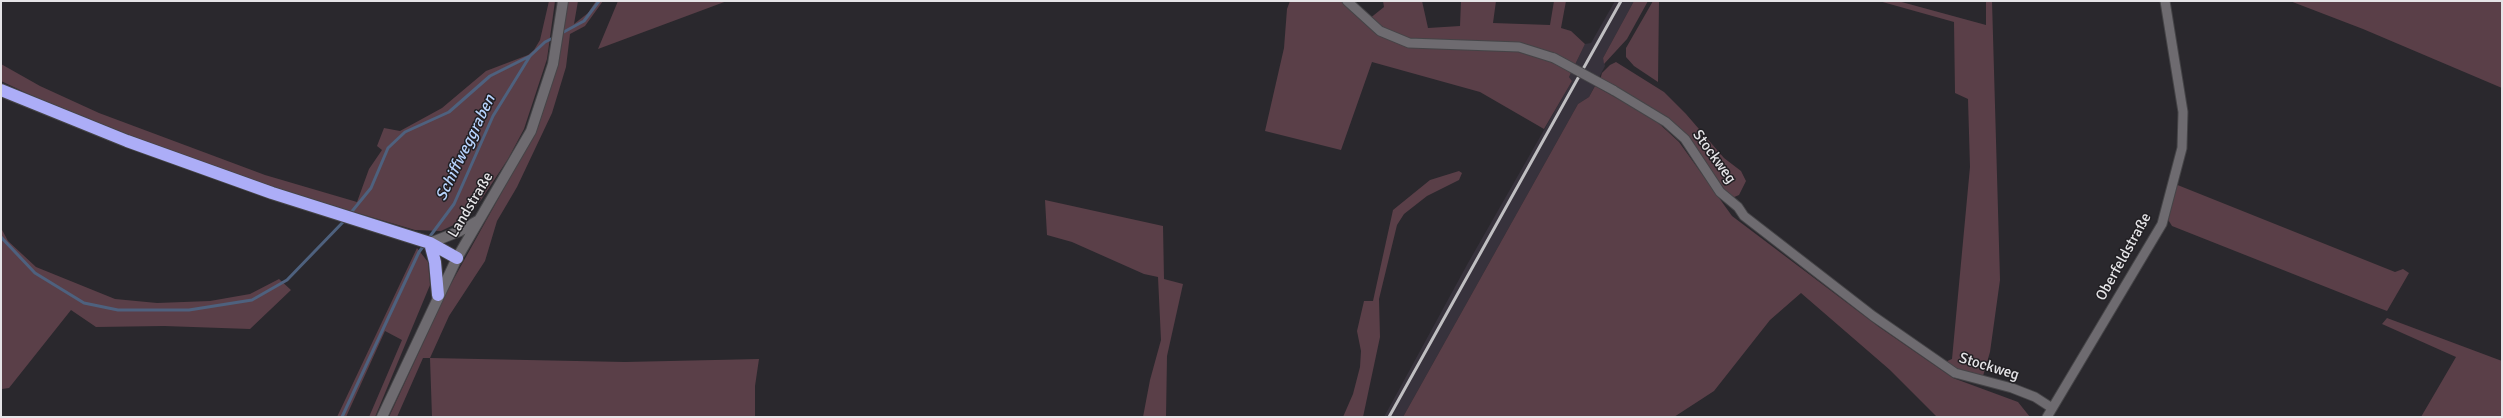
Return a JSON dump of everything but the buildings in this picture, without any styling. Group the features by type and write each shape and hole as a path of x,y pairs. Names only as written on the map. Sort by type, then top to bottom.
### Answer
{"highway":[{"path":"1,90 127,141 257,188 430,243 457,258"},
{"path":"430,243 435,262 438,295"}],"street":[{"name":"Landstraße","path":"382,417 438,295 457,258 516,160 533,125 553,64 563,1"},
{"name":"Stockweg","path":"1347,1 1380,32 1409,43 1519,47 1554,58 1613,90 1671,126 1686,139 1720,192 1738,207 1744,216 1873,316 1955,373 2012,388 2035,397 2052,408"},
{"name":"Oberfeldstraße","path":"2047,417 2162,224 2182,148 2183,112 2165,1"},
{"path":"430,243 454,233 481,218"}],"shaded area":[{"path":"549,1 555,1 547,59 524,129 508,159 481,200 464,220 441,231 415,230 280,190 133,138 41,100 1,81 1,64 40,86 99,113 265,175 357,202 369,169 382,150 377,146 384,128 400,131 442,108 486,71 528,55 534,50 540,40"},
{"path":"567,1 578,1 574,24 588,13 596,1 603,1 585,26 570,34 566,67 552,113 517,187 497,221 485,261 449,316 430,358 423,358 397,417 389,417 447,291 538,127 554,76"},
{"path":"618,1 727,1 598,49"},
{"path":"1290,1 1344,1 1364,23 1384,7 1383,1 1422,1 1428,28 1460,26 1461,1 1496,1 1493,23 1550,25 1554,1 1566,1 1561,28 1571,31 1585,44 1569,77 1572,81 1544,129 1480,92 1372,62 1341,150 1265,131 1284,48 1287,9"},
{"path":"1615,1 1634,1 1603,58 1605,66 1589,97 1578,104 1403,417 1384,417 1468,263 1572,81 1569,77 1585,44 1591,43"},
{"path":"1634,1 1648,1 1627,39 1604,64 1603,58"},
{"path":"1653,1 1659,1 1658,82 1634,66 1626,57 1626,48"},
{"path":"1879,1 1898,1 1986,25 1986,1 1992,1 2000,280 1990,352 1983,376 1959,370 1945,362 1952,359 1970,167 1968,99 1955,93 1954,22"},
{"path":"2290,1 2502,1 2502,88 2363,29"},
{"path":"1616,62 1664,92 1686,114 1724,158 1741,171 1746,181 1739,195 1732,198 1729,196 1697,149 1661,114 1600,80 1602,73 1610,65"},
{"path":"1595,86 1654,119 1679,142 1732,216 1879,327 1953,378 2018,402 2030,417 1937,417 1890,370 1801,293 1770,320 1714,391 1674,417 1403,417 1578,104 1589,97"},
{"path":"1459,171 1462,173 1459,180 1427,196 1404,214 1397,225 1379,299 1380,337 1363,417 1343,417 1353,394 1360,367 1361,351 1357,331 1364,301 1373,301 1393,210 1430,180"},
{"path":"2175,184 2395,272 2403,269 2409,273 2387,311 2172,226 2167,218"},
{"path":"1045,200 1163,226 1164,279 1183,284 1167,356 1166,417 1143,417 1150,380 1161,340 1158,277 1144,274 1072,242 1047,235"},
{"path":"1,228 8,241 36,267 115,299 157,303 210,301 250,294 279,279 291,290 250,329 164,326 96,327 71,310 9,388 2,389"},
{"path":"417,248 428,262 430,285 375,417 369,417 402,340 385,331 346,417 337,417"},
{"path":"2387,318 2502,361 2502,417 2421,417 2456,357 2382,324"},
{"path":"430,358 625,362 759,359 755,386 755,417 432,417"}],"waterway":[{"name":"Schiffweggraben","path":"560,34 584,21 599,1"},
{"name":"Schiffweggraben","path":"428,239 454,204 493,116 530,56 545,42 555,37"},
{"path":"349,215 371,188 388,148 405,132 449,112 490,76 530,56"},
{"path":"1,237 35,273 84,303 118,310 189,310 252,300 287,280 346,219"},
{"name":"Schiffweggraben","path":"342,417 419,252 425,244"}],"railway":[{"path":"1389,417 1621,1"}]}
